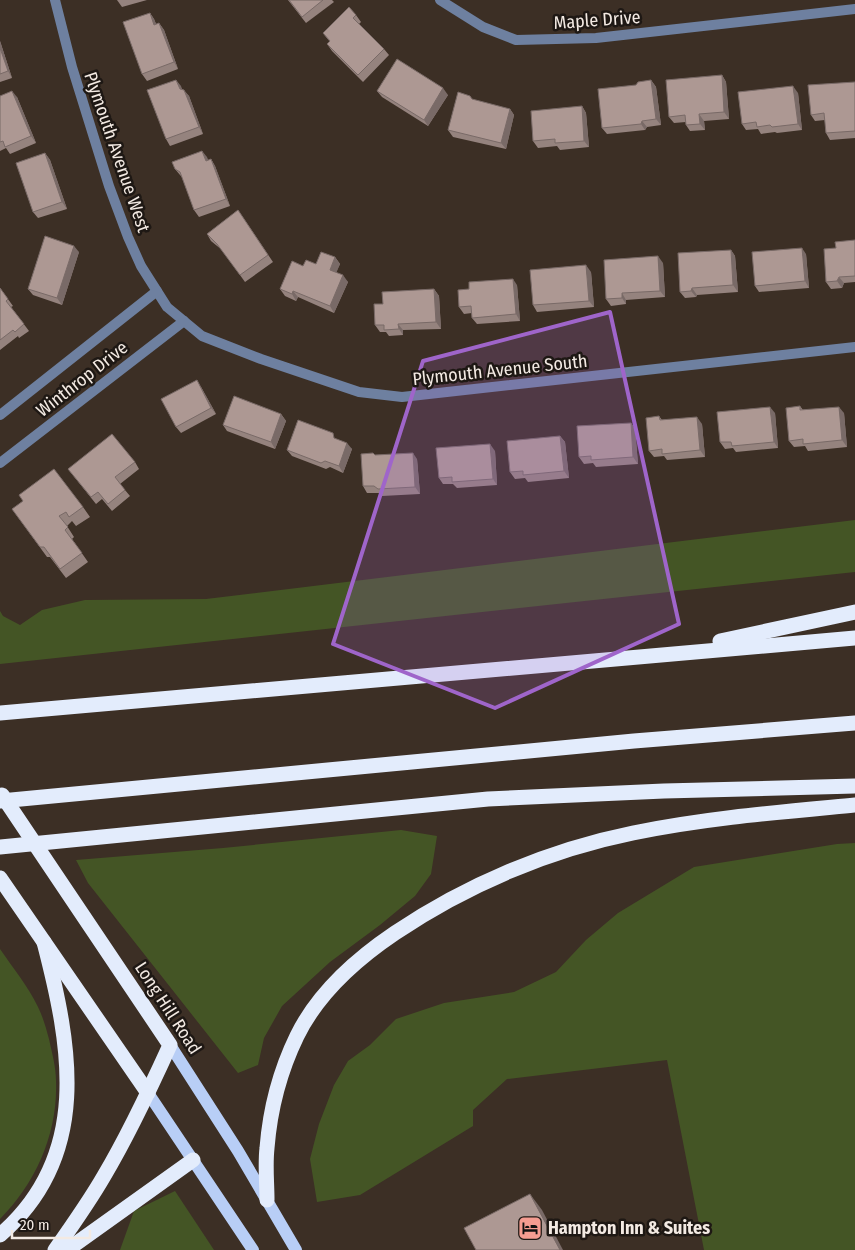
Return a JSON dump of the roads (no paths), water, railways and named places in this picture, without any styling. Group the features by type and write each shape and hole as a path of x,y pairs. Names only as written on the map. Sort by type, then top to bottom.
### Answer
{"highway":[{"path":"659,654 855,612"},
{"path":"0,713 855,638"},
{"path":"0,802 634,741 855,723"},
{"path":"0,846 488,799 646,791 855,786"},
{"name":"Long Hill Road","path":"0,792 170,1045"},
{"path":"266,1200 266,1150 271,1115 285,1064 297,1036 325,994 353,965 406,926 438,906 499,876 598,841 679,825 758,814 855,805"},
{"path":"0,878 148,1093"},
{"path":"0,1235 21,1214 38,1191 47,1174 61,1138 67,1101 68,1076 64,1034 44,942"},
{"path":"55,1250 105,1175 148,1093 170,1045"},
{"path":"67,1250 193,1160"}],"main road":[{"name":"Long Hill Road","path":"170,1045 296,1250"},
{"path":"148,1093 253,1250"}],"street":[{"name":"Plymouth Avenue West","path":"55,0 72,67 109,186 138,259 168,307"},
{"name":"Maple Drive","path":"440,0 483,27 516,40 596,38 855,9"},
{"name":"Winthrop Drive","path":"0,415 157,291"},
{"name":"Plymouth Avenue South","path":"168,307 202,336 360,392 402,397 855,347"},
{"name":"Winthrop Drive","path":"0,462 184,321"}],"place":[{"name":"Hampton Inn & Suites","path":"530,1228"}]}
